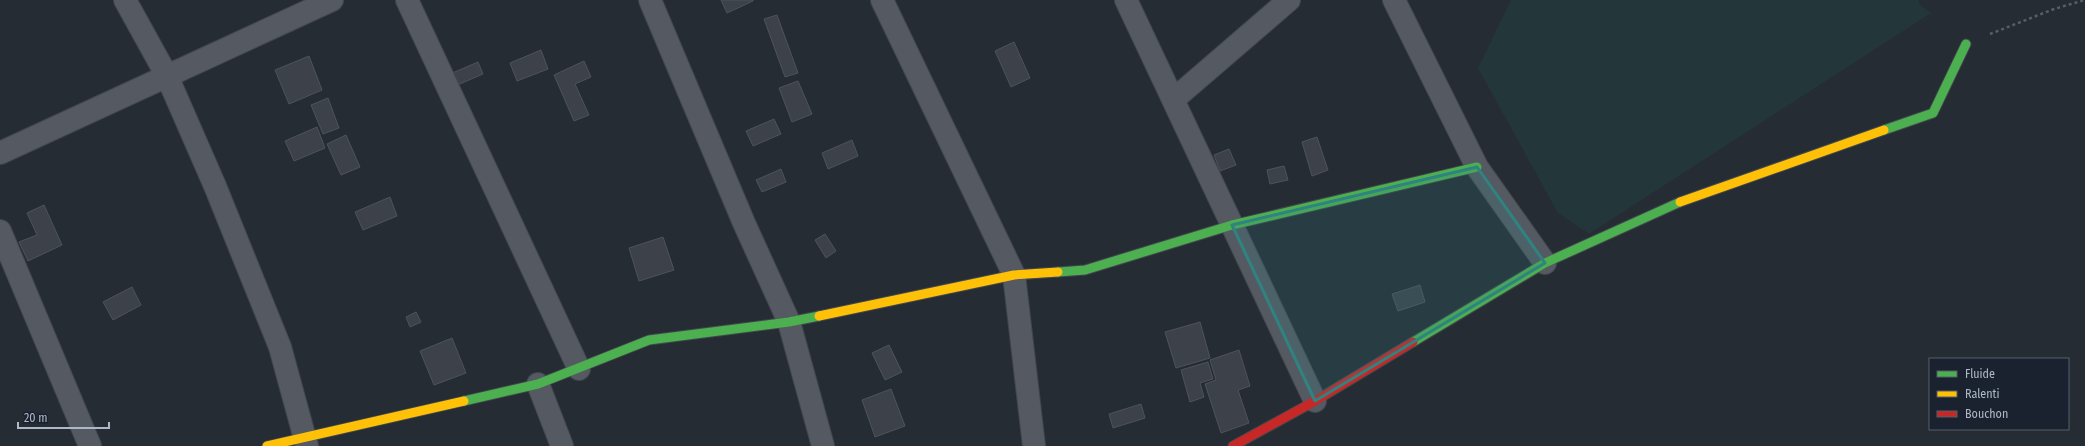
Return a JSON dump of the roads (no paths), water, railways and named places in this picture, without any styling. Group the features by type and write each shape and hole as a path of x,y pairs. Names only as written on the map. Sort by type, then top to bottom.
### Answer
{"street":[{"path":"125,0 167,76 215,186 280,347 306,441"},
{"path":"0,153 332,0"},
{"path":"407,0 579,369"},
{"path":"650,0 744,223 789,322 823,446"},
{"path":"882,0 1014,275 1034,446"},
{"path":"1126,0 1315,401"},
{"path":"1173,100 1289,0"},
{"path":"1394,0 1477,167 1545,263"},
{"path":"1233,446 1315,401 1545,263 1680,202 1932,113 1966,44"},
{"path":"267,446 306,441 538,384 649,340 789,322 1014,275 1085,270 1232,225 1477,167"},
{"path":"0,231 90,446"},
{"path":"538,384 562,446"}]}
